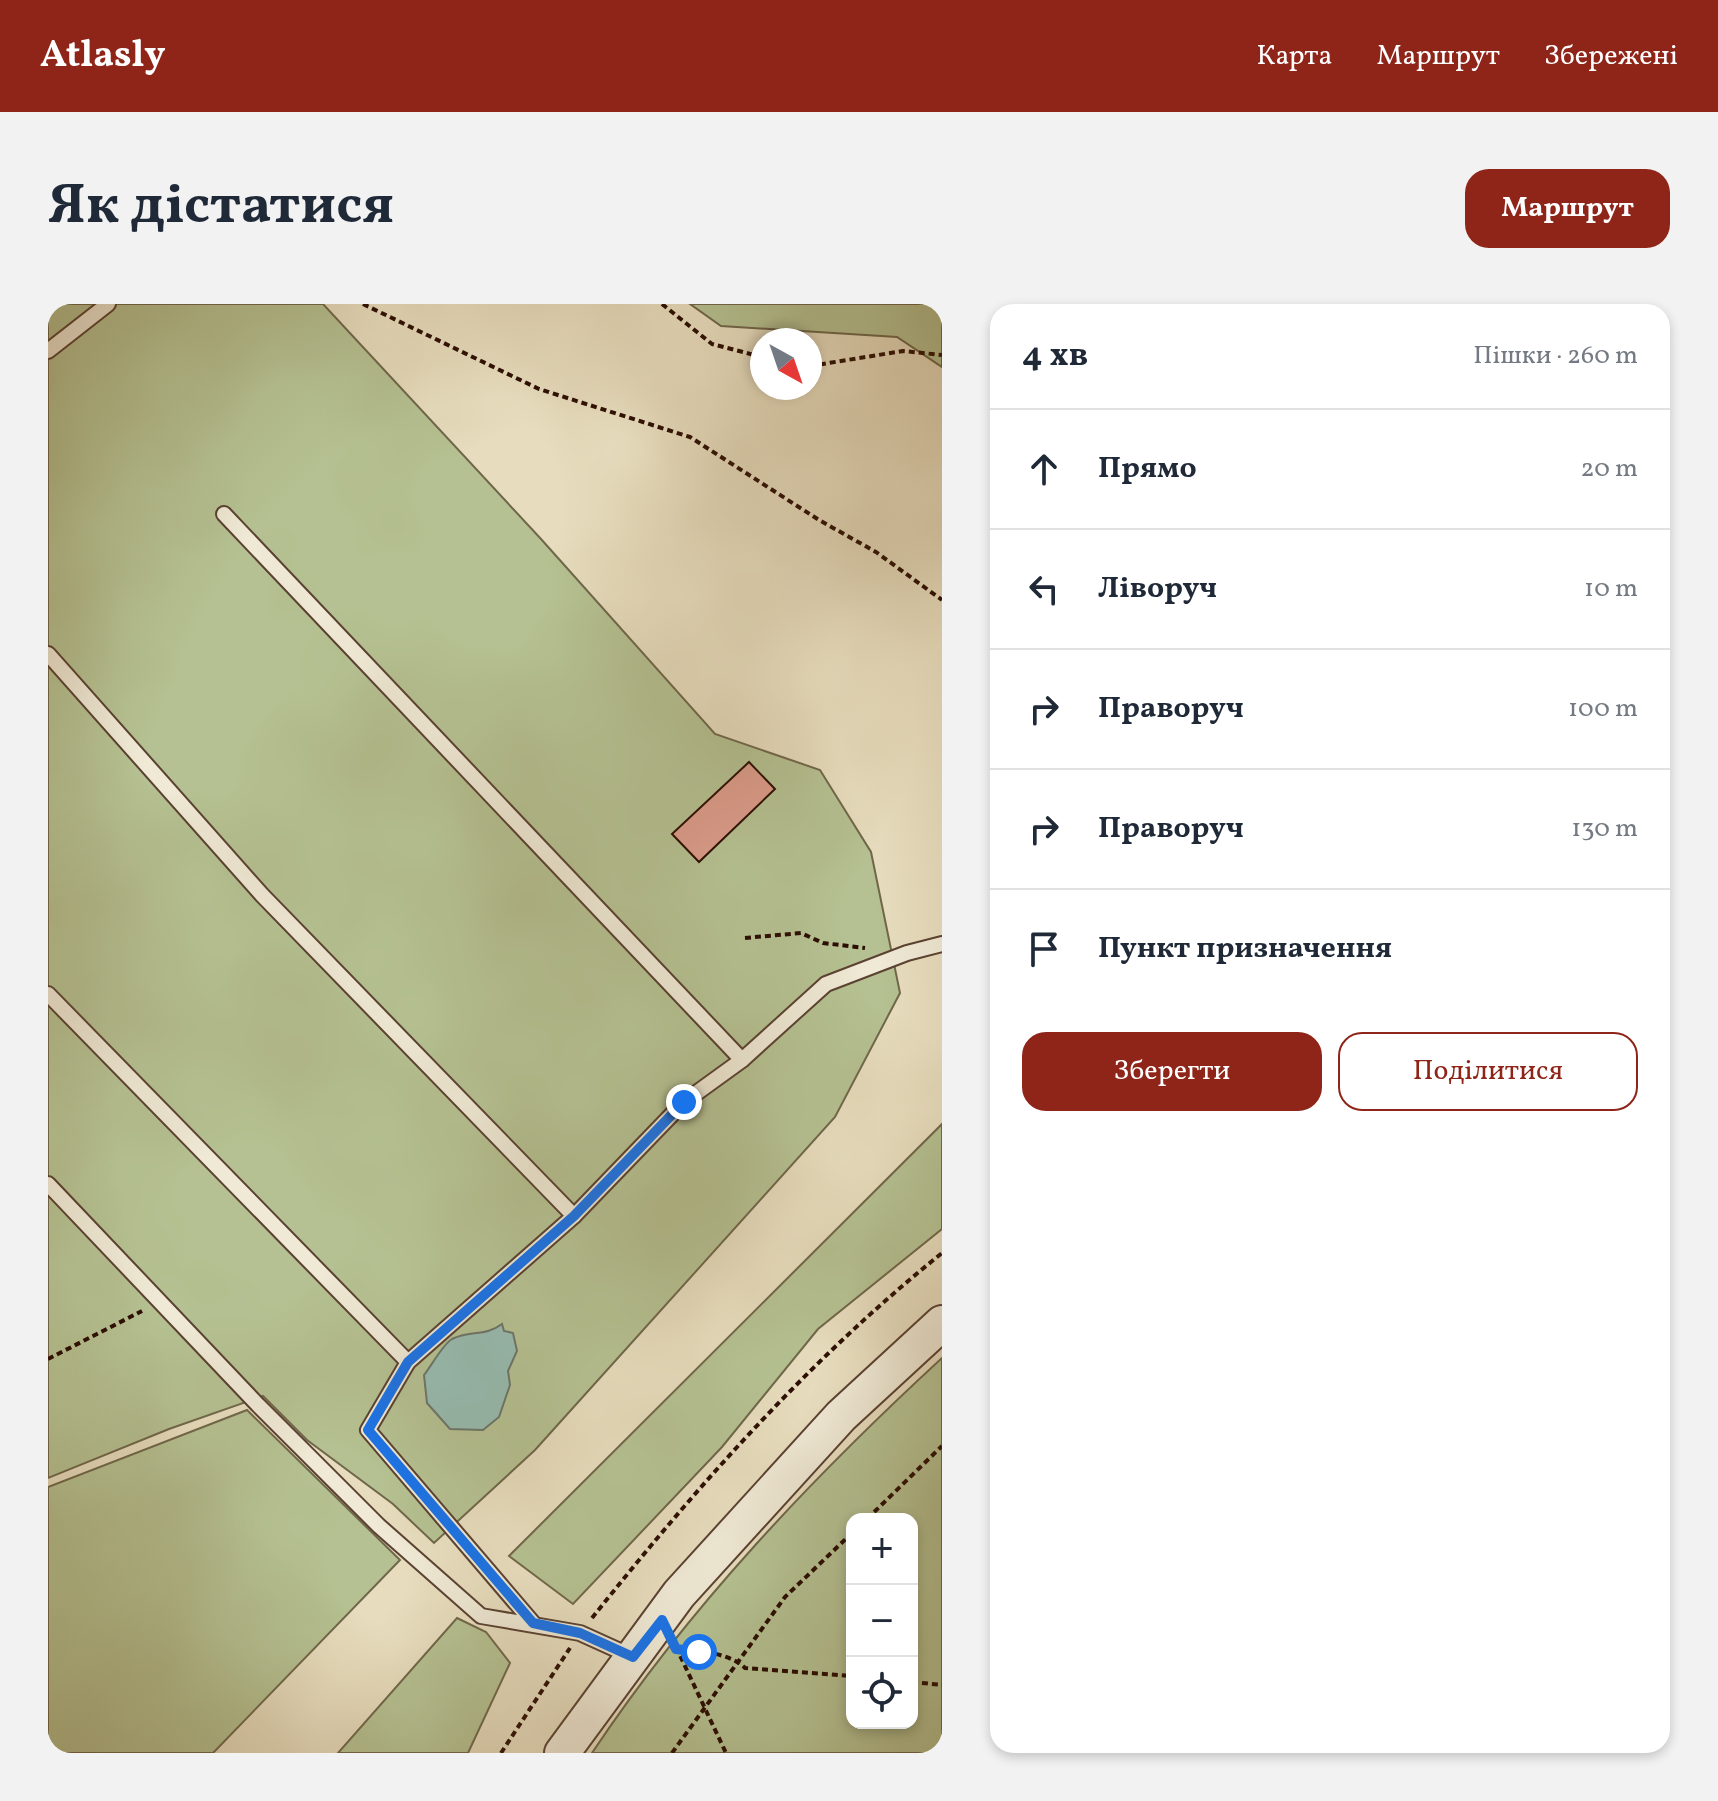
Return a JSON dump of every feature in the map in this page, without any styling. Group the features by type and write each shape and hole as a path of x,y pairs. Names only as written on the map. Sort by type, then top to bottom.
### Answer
{"street":[{"path":"562,1753 633,1657 669,1634 679,1594 841,1416 942,1323"}],"lane":[{"path":"48,351 108,304"},
{"path":"224,514 742,1060"},
{"path":"48,654 262,895 574,1216"},
{"path":"533,1623 368,1430 408,1362 574,1216 684,1102 742,1060 826,984 907,953 942,944"},
{"path":"48,994 408,1362"},
{"path":"48,1184 379,1526 481,1616 580,1633 633,1657"}],"path":[{"path":"363,304 539,389 690,437 819,520 876,552 942,600"},
{"path":"662,304 712,344 750,354"},
{"path":"822,364 903,351 942,355"},
{"path":"745,938 801,933 823,943 907,953"},
{"path":"501,1753 580,1633 687,1500 786,1392 882,1301 942,1253"},
{"path":"48,1359 159,1302"},
{"path":"873,1513 942,1446"},
{"path":"672,1753 785,1597 846,1539"},
{"path":"669,1634 738,1661 745,1668 846,1676"},
{"path":"669,1634 726,1753"},
{"path":"918,1683 942,1685"}],"green space":[{"path":"48,304 323,304 541,539 715,734 820,770 871,852 900,993 835,1117 535,1450 434,1543 393,1504 307,1440 263,1396 169,1429 48,1478"},
{"path":"690,304 942,304 942,367 897,337 822,332 822,328 721,326"},
{"path":"942,1124 942,1229 818,1329 722,1447 573,1604 509,1556"},
{"path":"942,1358 942,1753 592,1753 670,1646 712,1595 847,1449"},
{"path":"247,1410 400,1560 213,1753 48,1753 48,1487"},
{"path":"457,1618 486,1632 510,1663 468,1753 338,1753"}],"water":[{"path":"502,1324 504,1331 513,1333 517,1351 508,1371 510,1385 499,1417 483,1430 450,1429 427,1403 424,1375 452,1339 490,1331"}],"building":[{"path":"749,762 775,789 699,862 672,834"}],"route":[{"path":"684,1102 574,1216 408,1362 368,1430 533,1623 580,1633 633,1657 662,1620 676,1649 699,1652"}]}
